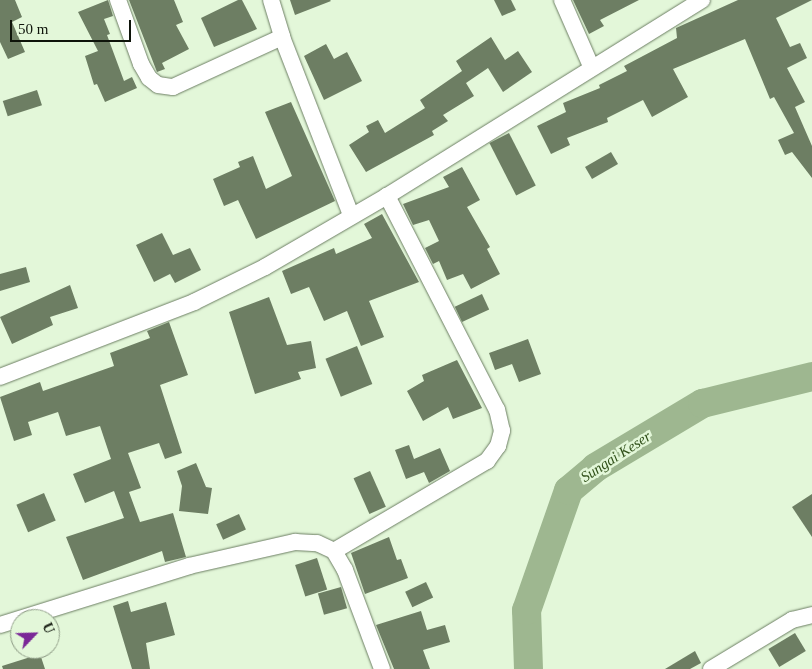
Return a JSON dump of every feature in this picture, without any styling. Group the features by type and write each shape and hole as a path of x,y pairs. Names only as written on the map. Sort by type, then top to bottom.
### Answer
{"street":[{"path":"118,0 141,64 149,78 158,85 173,87 282,37"},
{"path":"272,0 282,37 351,215"},
{"path":"562,0 591,66"},
{"path":"1,373 194,302 265,267 351,215 387,196 591,66 702,0"},
{"path":"334,551 487,461 498,446 502,431 497,410 387,196"},
{"path":"0,625 189,566 296,542 318,543 334,551 345,570 382,669"},
{"path":"711,669 792,620 812,615"}],"building":[{"path":"0,0 15,0 22,17 12,22 25,52 8,59 0,42"},
{"path":"108,0 113,16 104,19 110,34 107,35 124,81 132,77 137,88 105,102 97,84 94,85 85,56 98,51 78,12"},
{"path":"129,0 174,0 183,22 176,25 189,49 162,63 165,69 157,72"},
{"path":"238,0 242,0 257,29 214,47 201,18"},
{"path":"290,0 330,0 331,1 295,15"},
{"path":"494,0 511,0 516,10 502,16"},
{"path":"573,0 639,0 600,20 604,26 589,34"},
{"path":"738,0 812,0 776,18 790,47 800,43 807,58 787,68 805,102 795,107 812,146 812,178 792,152 785,155 778,140 794,133 774,97 770,99 745,39 673,69 688,97 652,117 643,100 607,118 608,122 567,138 570,145 551,154 537,126 566,112 563,103 600,88 599,85 627,71 624,66 677,38 676,28"},
{"path":"491,37 505,60 518,51 532,72 503,92 488,68 466,83 474,96 443,115 448,121 432,131 434,135 366,172 349,145 369,132 366,126 378,120 385,133 425,108 420,100 462,71 456,61"},
{"path":"326,44 334,59 347,52 362,81 324,100 304,56"},
{"path":"37,90 42,105 8,116 3,101"},
{"path":"291,102 335,201 256,239 238,200 224,206 213,179 240,167 238,162 253,156 266,189 292,176 265,112"},
{"path":"509,133 536,186 516,196 489,143"},
{"path":"611,152 618,164 592,179 585,167"},
{"path":"462,167 480,200 467,207 490,247 487,249 500,274 471,289 463,274 447,280 439,261 433,264 425,248 439,241 429,220 413,225 403,204 449,187 443,177"},
{"path":"382,214 419,282 369,301 384,337 361,346 347,311 324,321 309,287 291,294 282,271 334,248 336,254 372,238 364,224"},
{"path":"162,233 173,255 190,248 201,270 175,283 170,274 154,282 136,245"},
{"path":"26,267 30,282 0,291 0,274"},
{"path":"70,285 78,308 50,317 53,325 12,344 0,317"},
{"path":"482,294 489,309 462,322 455,307"},
{"path":"269,297 287,345 311,341 316,368 298,372 301,379 255,394 229,312"},
{"path":"169,322 188,375 160,385 182,453 165,459 159,443 128,453 141,488 129,492 140,522 173,513 186,557 165,562 162,551 83,580 66,537 124,518 114,491 85,503 73,474 111,459 100,426 66,436 58,412 28,422 32,435 14,441 0,397 40,382 43,391 114,366 110,353 150,338 147,331"},
{"path":"528,339 541,374 519,382 512,364 495,370 489,353"},
{"path":"357,346 372,384 341,397 325,359"},
{"path":"457,360 482,408 453,419 448,407 423,421 407,391 424,381 422,375"},
{"path":"409,445 414,459 440,448 450,471 429,483 424,472 406,479 395,450"},
{"path":"196,463 206,487 212,488 208,514 179,511 182,486 177,471"},
{"path":"370,471 386,507 369,514 354,478"},
{"path":"44,493 56,521 28,532 16,505"},
{"path":"812,494 812,537 792,507"},
{"path":"239,514 246,530 223,540 216,524"},
{"path":"389,537 397,560 401,559 408,578 365,594 351,553"},
{"path":"317,558 327,589 305,596 295,565"},
{"path":"426,582 433,597 412,607 405,592"},
{"path":"341,587 347,608 324,615 318,594"},
{"path":"128,601 131,612 166,602 175,635 146,643 150,669 132,669 113,606"},
{"path":"421,611 427,630 445,625 450,642 423,650 430,669 394,669 376,625"},
{"path":"795,633 806,651 779,667 768,649"},
{"path":"695,651 701,663 690,669 665,669"},
{"path":"24,659 42,659 45,669 3,669 2,666"}],"waterway":[{"name":"Sungai Keser","path":"528,669 526,610 568,490 595,467 702,403 812,376"}]}
